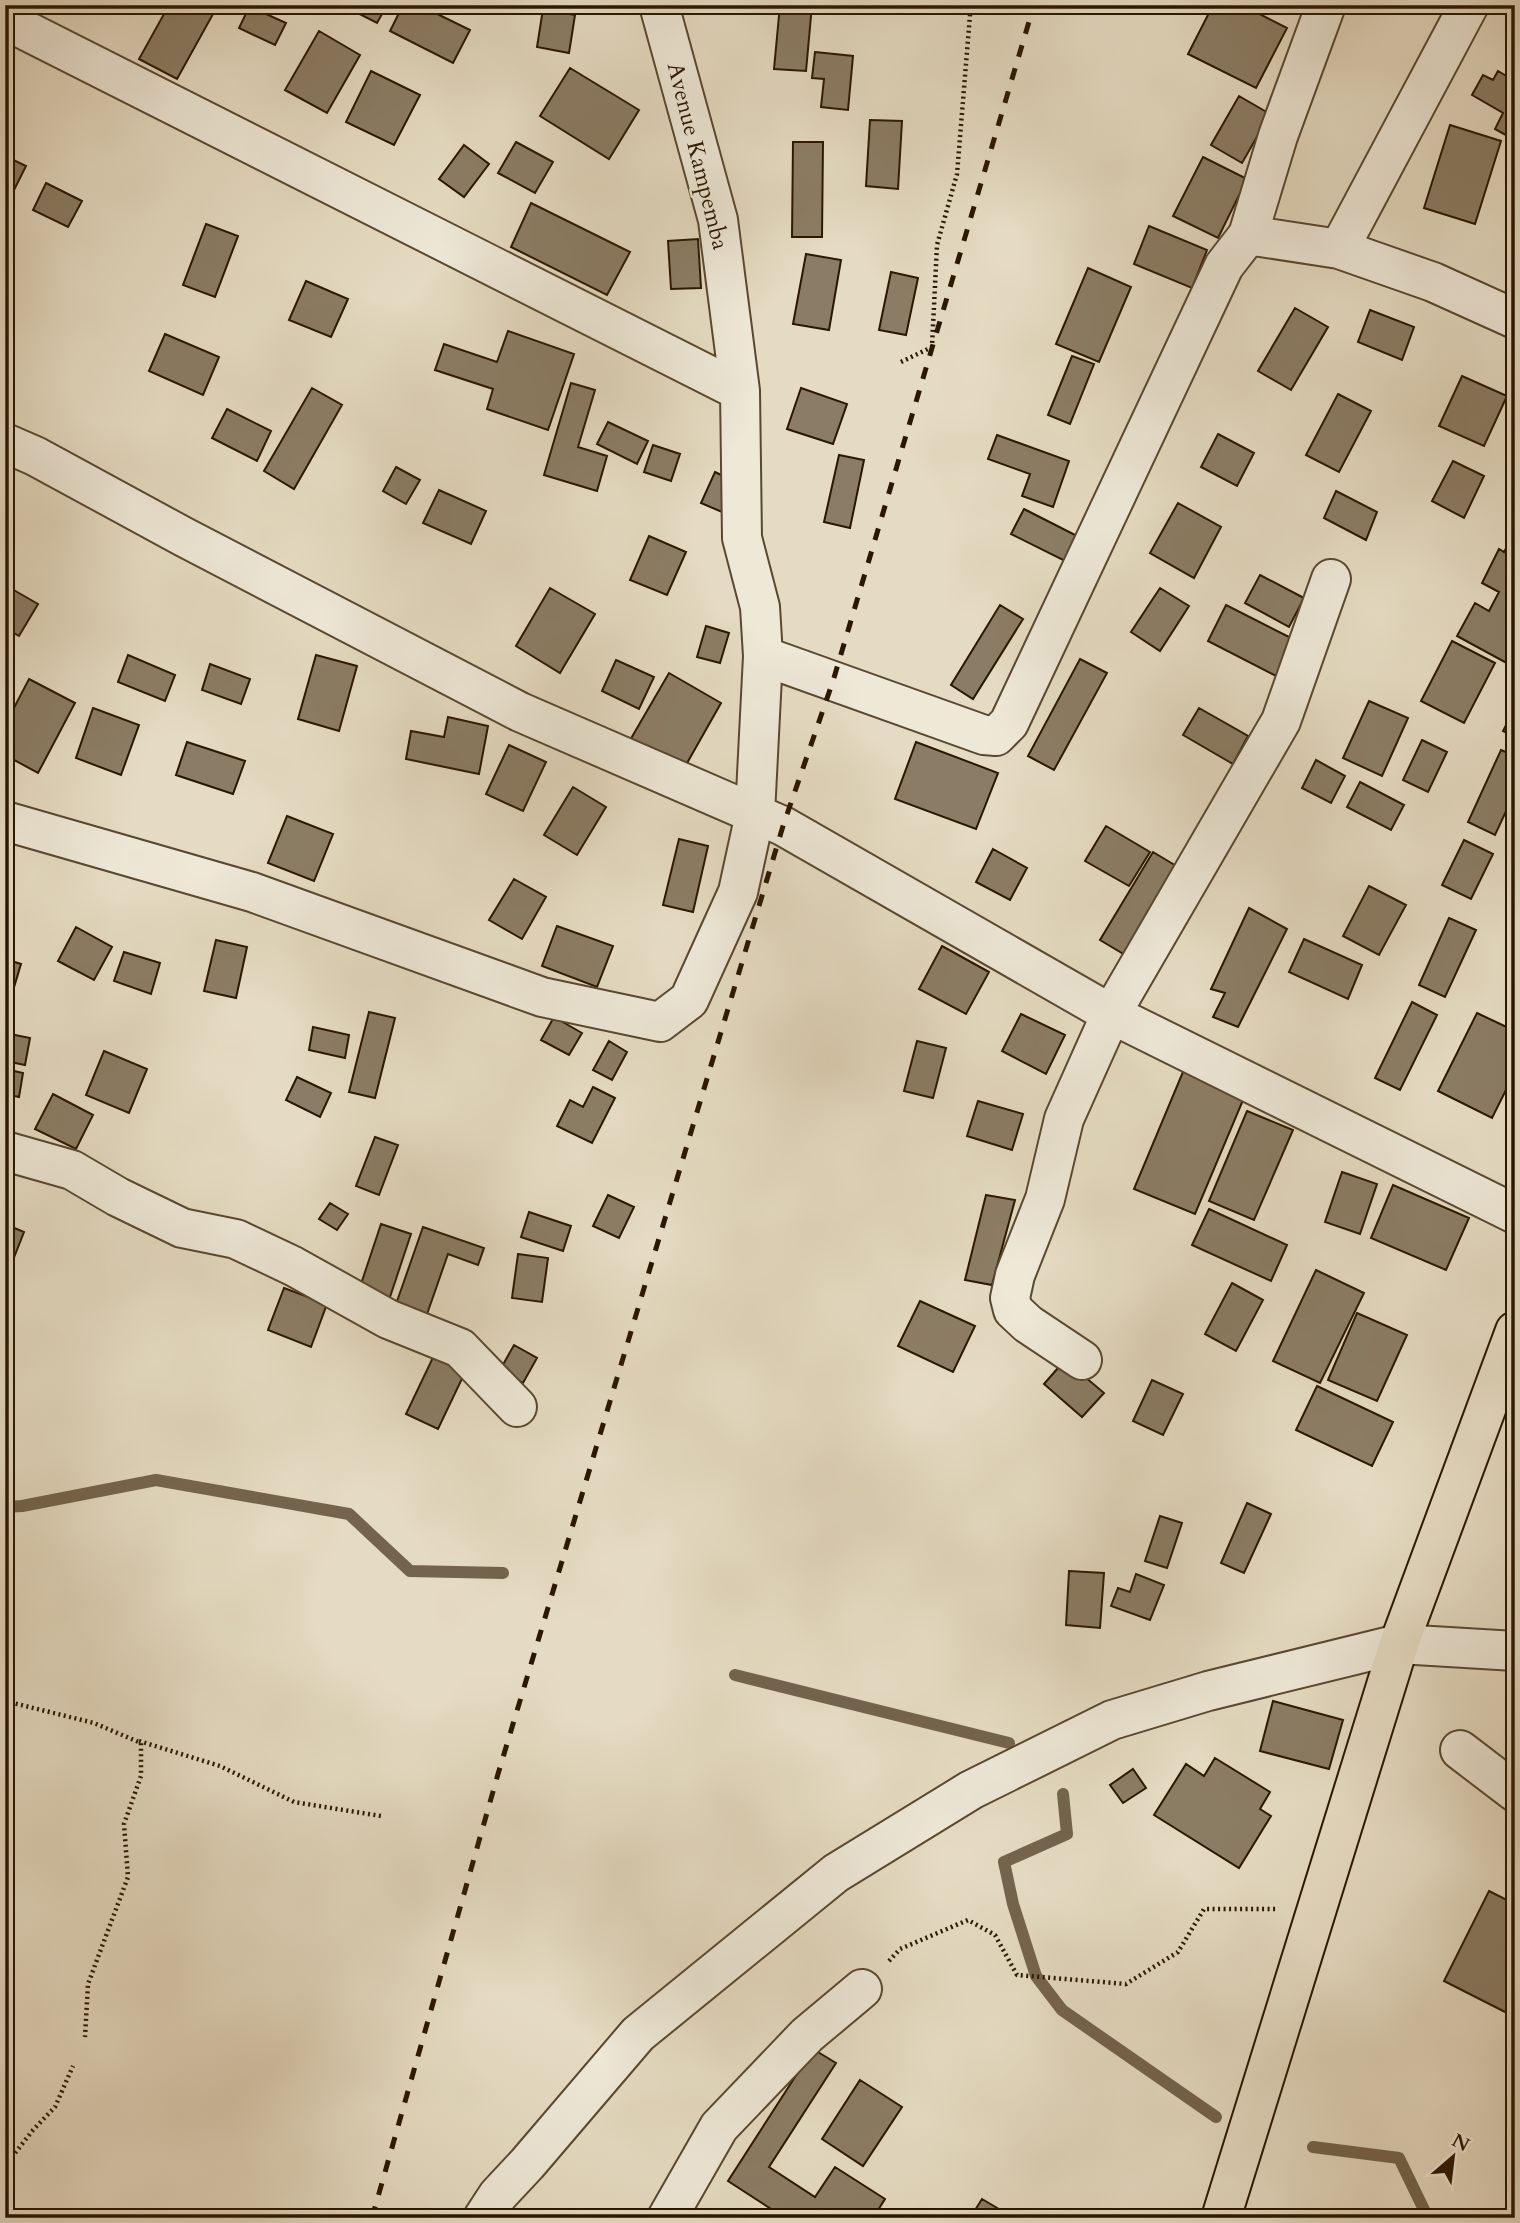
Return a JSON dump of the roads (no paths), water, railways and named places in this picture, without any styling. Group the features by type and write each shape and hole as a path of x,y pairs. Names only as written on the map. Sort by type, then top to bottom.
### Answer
{"highway":[{"path":"1221,2218 1399,1644 1515,1331"}],"street":[{"name":"Avenue Kampemba","path":"5,821 252,892 542,997 660,1022 689,1000 738,892 755,814 763,656 760,607 742,538 740,391 718,220 659,5"},
{"path":"763,656 984,735 996,736 1009,723 1224,266 1248,235 1278,136 1326,5"},
{"path":"1339,249 1469,5"},
{"path":"5,20 740,391"},
{"path":"1248,235 1339,249 1433,282 1515,319"},
{"path":"5,443 35,456 520,712 783,826 1111,1014 1515,1214"},
{"path":"1082,1360 1028,1324 1013,1310 1010,1298 1015,1275 1045,1199 1065,1119 1111,1014 1281,721 1331,579"},
{"path":"5,1150 72,1170 118,1197 182,1228 236,1239 293,1266 388,1319 460,1348 517,1407"},
{"path":"483,2218 498,2195 638,2034 836,1873 971,1790 1112,1720 1208,1691 1399,1644 1515,1651"},
{"path":"1460,1750 1515,1792"},
{"path":"667,2218 719,2127 807,2035 862,1989"}],"waterway":[{"path":"5,1507 156,1480 349,1514 410,1571 503,1573"},
{"path":"735,1675 1009,1743"},
{"path":"1063,1794 1067,1834 1004,1862 1013,1904 1036,1976 1062,2010 1216,2117"},
{"path":"1313,2147 1399,2158 1428,2218"}],"railway":[{"path":"372,2218 498,1774 783,826 833,681 1034,5"}]}
